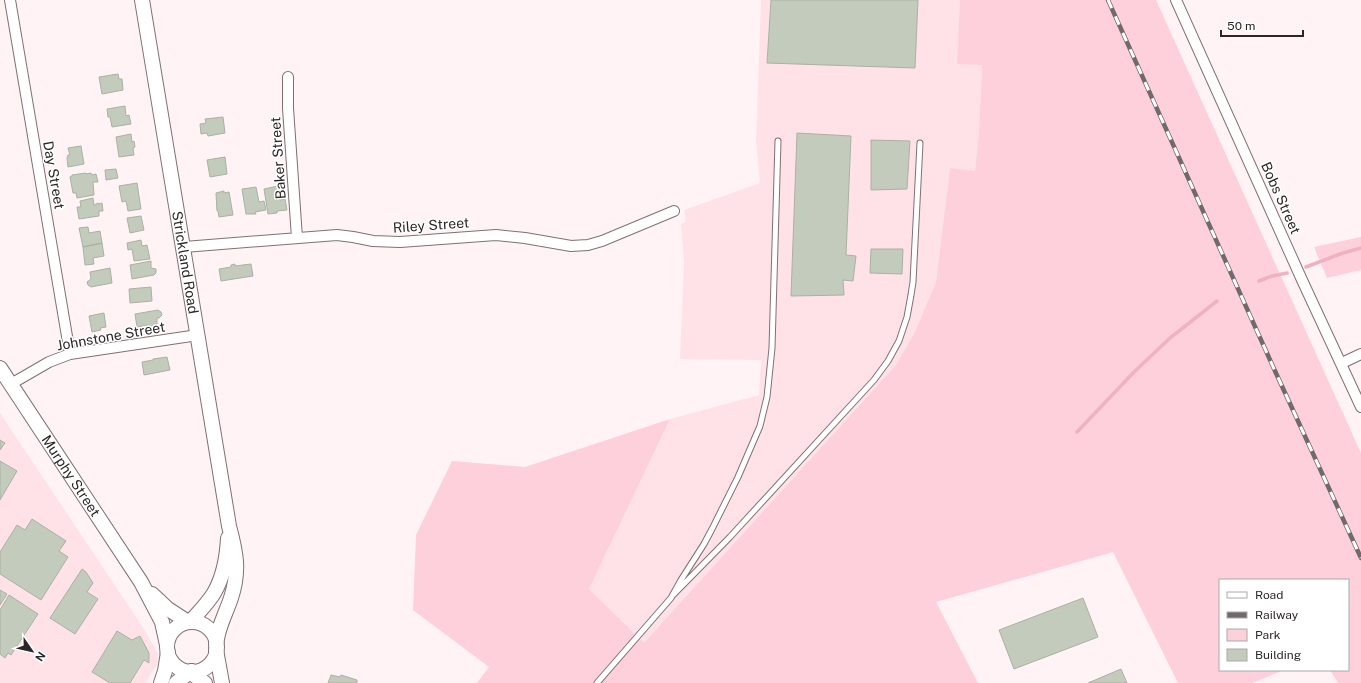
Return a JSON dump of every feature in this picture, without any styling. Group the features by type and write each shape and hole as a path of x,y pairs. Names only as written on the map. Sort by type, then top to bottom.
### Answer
{"street":[{"name":"Day Street","path":"10,0 70,354"},
{"name":"Strickland Road","path":"142,0 229,526 236,556 236,575 231,597 218,630 216,648"},
{"name":"Bobs Street","path":"1176,0 1361,407"},
{"name":"Baker Street","path":"288,77 288,108 297,238"},
{"name":"Riley Street","path":"184,247 337,235 374,241 400,242 496,235 577,246 602,241 674,211"},
{"name":"Johnstone Street","path":"11,384 49,362 70,354 198,335"},
{"path":"1342,363 1361,354"},
{"name":"Murphy Street","path":"0,368 142,582 162,622 167,649"},
{"name":"Strickland Road","path":"189,622 218,586 224,568 229,526"},
{"name":"Murphy Street","path":"142,582 163,605 189,622"},
{"path":"161,683 165,671 170,634 178,626 189,622 200,623 208,628 214,636 222,683"},
{"path":"167,649 172,662 176,666 180,669 191,671 208,665 214,656 216,648"},
{"path":"176,683 191,671"},
{"path":"191,671 205,683"}],"lane":[{"path":"671,598 704,544 738,477 760,426 764,411 772,348 778,141"},
{"path":"597,683 671,598 730,537 874,380 894,351 905,323 913,282 920,143"}],"shaded area":[{"path":"761,0 960,0 958,64 982,64 979,132 975,172 950,168 936,282 915,332 896,365 644,644 589,589 670,419 759,395 761,360 680,359 684,263 681,224 686,222 684,210 760,183 756,143"},
{"path":"0,413 144,629 158,654 157,665 145,683 0,683"}],"green space":[{"path":"960,0 1156,0 1361,453 1361,683 1338,683 1331,671 1349,671 1349,579 1219,579 1219,671 1282,671 1252,683 1178,683 1113,552 936,602 978,683 477,683 489,667 413,610 416,535 452,461 525,467 670,419 589,589 644,643 896,365 915,332 936,282 950,168 975,171 979,132 982,65 957,64"},
{"path":"1361,237 1361,270 1327,278 1314,247"}],"building":[{"path":"771,0 918,0 915,68 767,63"},
{"path":"118,74 119,79 122,79 123,90 102,94 99,77"},
{"path":"125,106 126,116 129,115 131,124 112,127 107,109"},
{"path":"223,117 225,133 208,136 207,133 201,134 200,124 206,123 205,119"},
{"path":"797,133 851,136 846,255 856,256 853,281 843,280 844,295 791,296"},
{"path":"131,134 132,142 134,141 135,147 133,148 134,155 119,157 116,137"},
{"path":"871,140 910,141 907,189 871,190"},
{"path":"81,146 84,164 68,167 67,158 68,155 70,155 68,148"},
{"path":"225,157 227,174 210,177 207,160"},
{"path":"116,169 118,178 106,180 105,170"},
{"path":"91,173 92,175 96,174 98,182 93,182 94,195 77,198 76,193 73,193 70,177 72,175"},
{"path":"137,183 141,209 128,211 126,201 122,202 119,186"},
{"path":"278,186 280,200 285,199 287,210 268,214 264,189"},
{"path":"256,187 259,202 264,201 266,210 255,212 256,214 246,214 242,189"},
{"path":"224,191 224,193 229,192 233,215 219,217 217,211 216,193"},
{"path":"93,198 94,205 102,203 103,211 99,211 99,216 79,219 77,207 81,207 80,201"},
{"path":"141,216 144,230 130,233 127,218"},
{"path":"88,227 89,233 100,231 102,243 83,247 79,228"},
{"path":"141,240 142,246 147,245 150,259 134,261 132,249 128,250 127,243"},
{"path":"102,243 104,256 93,258 94,264 85,265 83,247"},
{"path":"871,249 903,249 902,274 870,273"},
{"path":"151,261 151,268 156,269 156,273 154,275 132,279 130,265"},
{"path":"235,264 235,266 251,264 253,276 221,281 219,269 231,267 231,265"},
{"path":"110,268 112,283 91,287 88,285 87,282 91,279 90,272"},
{"path":"151,287 152,301 130,303 129,289"},
{"path":"158,310 162,315 157,318 157,324 155,327 152,328 148,325 137,327 135,314"},
{"path":"104,313 106,327 92,332 89,316"},
{"path":"167,357 170,370 144,375 142,362"},
{"path":"0,440 5,443 0,450"},
{"path":"0,461 17,471 0,500"},
{"path":"32,519 66,541 59,551 68,557 41,600 0,574 0,552 17,525 25,530"},
{"path":"82,569 86,572 93,583 87,592 98,599 75,634 50,618"},
{"path":"0,590 7,594 0,605"},
{"path":"9,595 38,614 11,655 8,653 5,658 0,654 0,610"},
{"path":"1083,598 1098,637 1014,669 999,630"},
{"path":"117,631 132,640 140,636 149,653 149,663 144,660 130,683 110,683 92,672"},
{"path":"1121,669 1127,683 1088,683"},
{"path":"331,675 340,677 341,675 357,680 357,683 328,683"}],"waterway":[{"path":"1306,267 1361,248"},
{"path":"1259,281 1272,276 1287,273"},
{"path":"1077,432 1134,372 1170,338 1217,301"}],"railway":[{"path":"1108,0 1361,558"}]}
